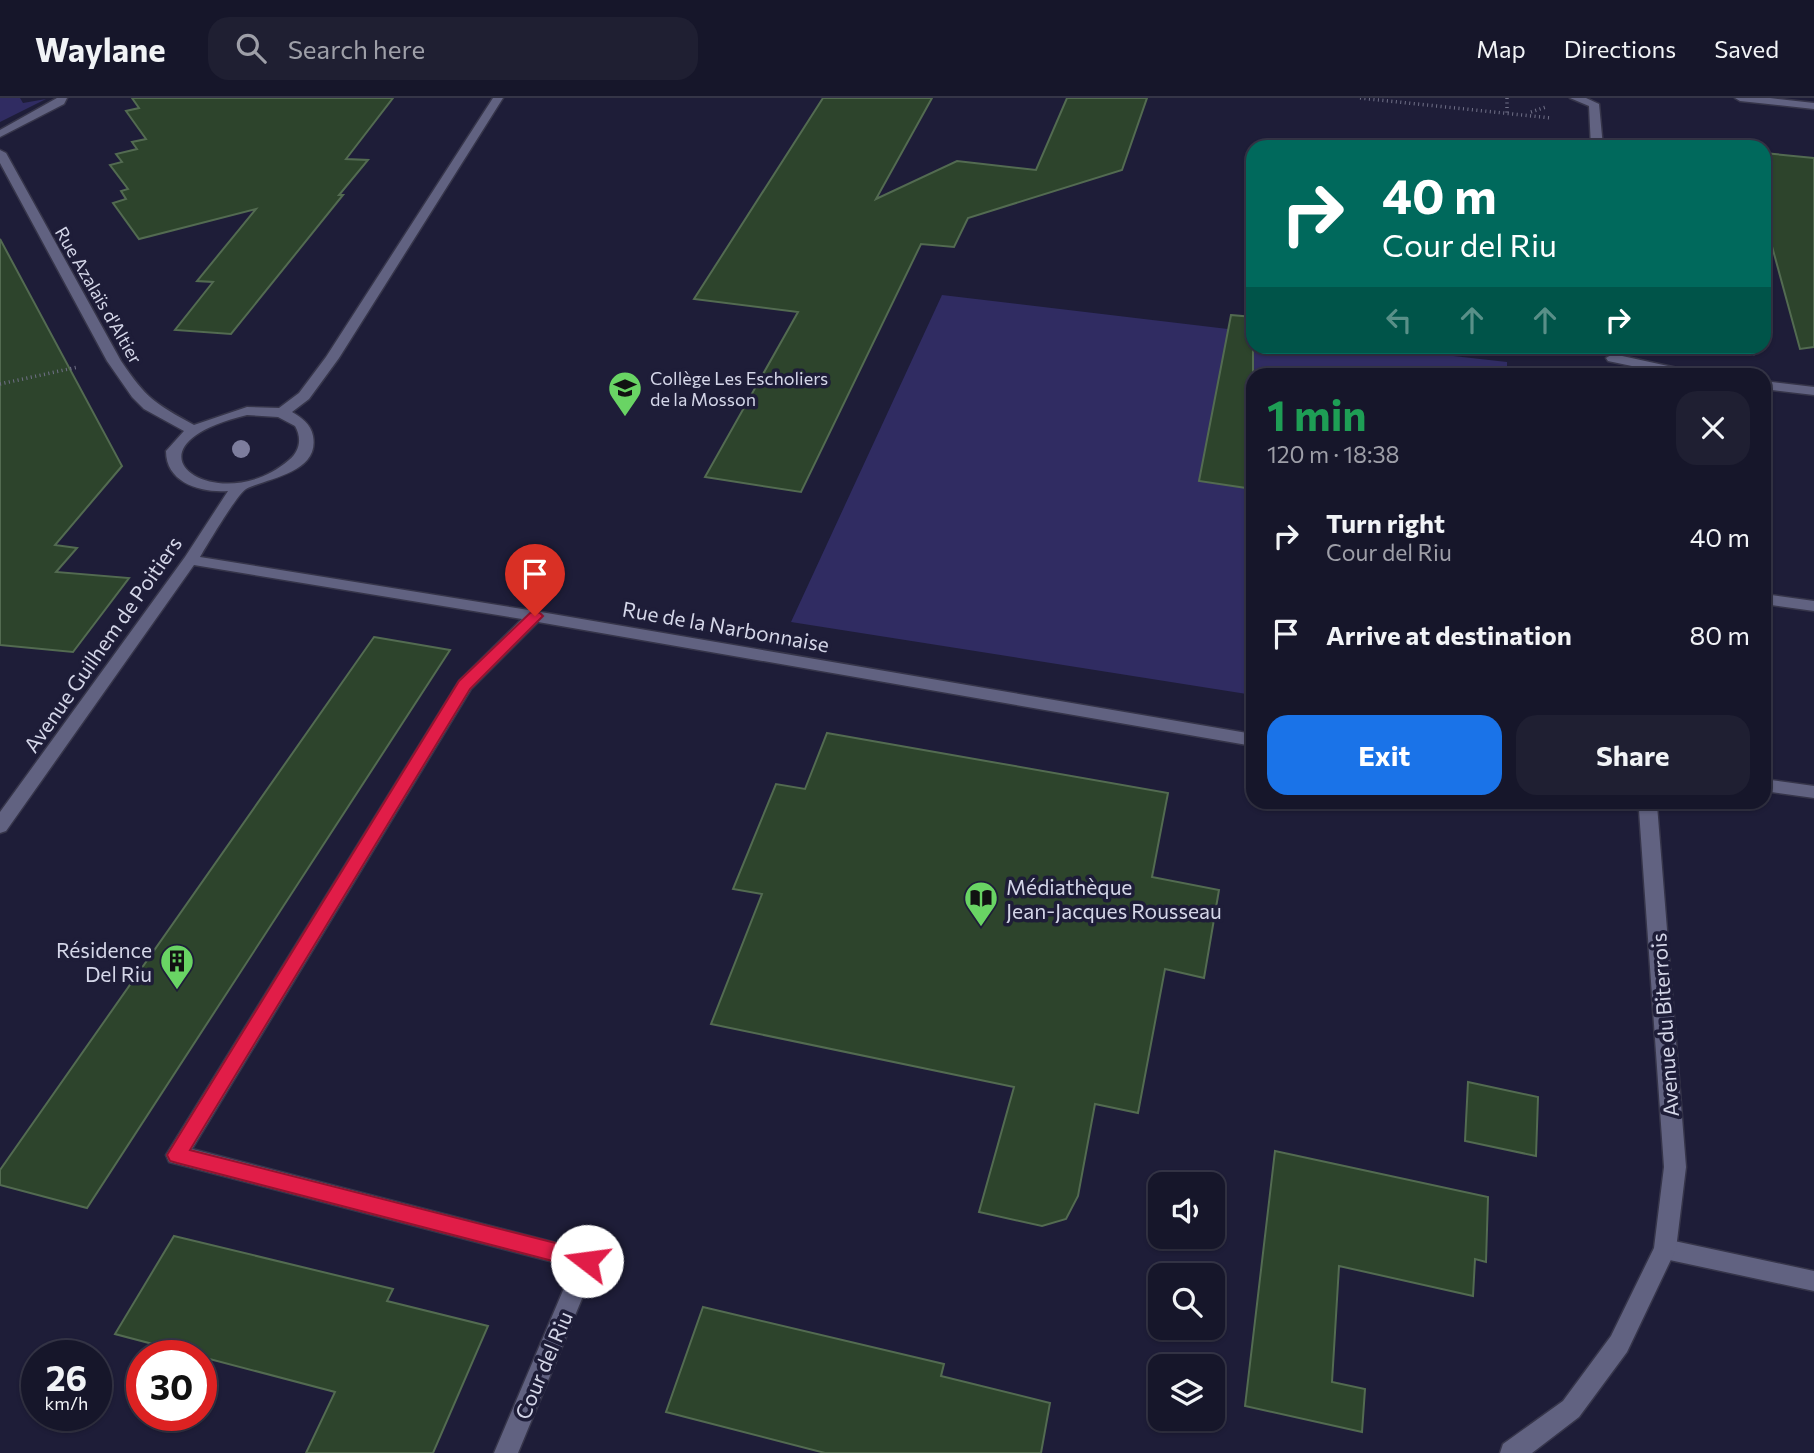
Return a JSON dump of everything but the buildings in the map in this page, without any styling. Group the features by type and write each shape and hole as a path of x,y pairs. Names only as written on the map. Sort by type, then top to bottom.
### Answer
{"street":[{"path":"0,134 60,102 62,98"},
{"path":"282,414 304,396 332,358 498,98"},
{"path":"1574,98 1598,101 1597,140"},
{"path":"1741,98 1814,106"},
{"name":"Rue Azalaïs d'Altier","path":"0,153 114,361 149,406 193,430"},
{"path":"1620,354 1666,368"},
{"path":"1771,386 1814,391"},
{"path":"247,411 282,414 306,428 309,440 305,452 280,474 239,486 217,487 197,484 183,477 175,466 174,454 193,430 218,418 247,411"},
{"name":"Avenue Guilhem de Poitiers","path":"0,826 190,560 239,486"},
{"name":"Rue de la Narbonnaise","path":"190,560 535,616 1246,739"},
{"path":"1771,600 1814,606"},
{"name":"Cour del Riu","path":"506,1453 587,1261 177,1155 465,685 535,616"},
{"path":"1771,786 1814,792"},
{"name":"Avenue du Biterrois","path":"1512,1453 1571,1409 1619,1344 1665,1249 1675,1167 1647,809"},
{"path":"1665,1249 1814,1281"}],"path":[{"path":"1360,98 1549,118"},
{"path":"1507,98 1507,114"},
{"path":"1531,112 1546,107"},
{"path":"0,384 73,367 114,361"}],"shaded area":[{"path":"0,98 20,98 23,103 46,99 0,122"},
{"path":"942,295 1246,331 1246,354 1436,354 1507,362 1507,368 1246,368 1246,694 791,622"}],"place":[{"name":"Collège Les Escholiers de la Mosson","path":"625,418"},
{"name":"Médiathèque Jean-Jacques Rousseau","path":"981,928"},
{"name":"Résidence Del Riu","path":"177,991"}],"route":[{"path":"535,616 465,685 177,1155 587,1261"}]}
